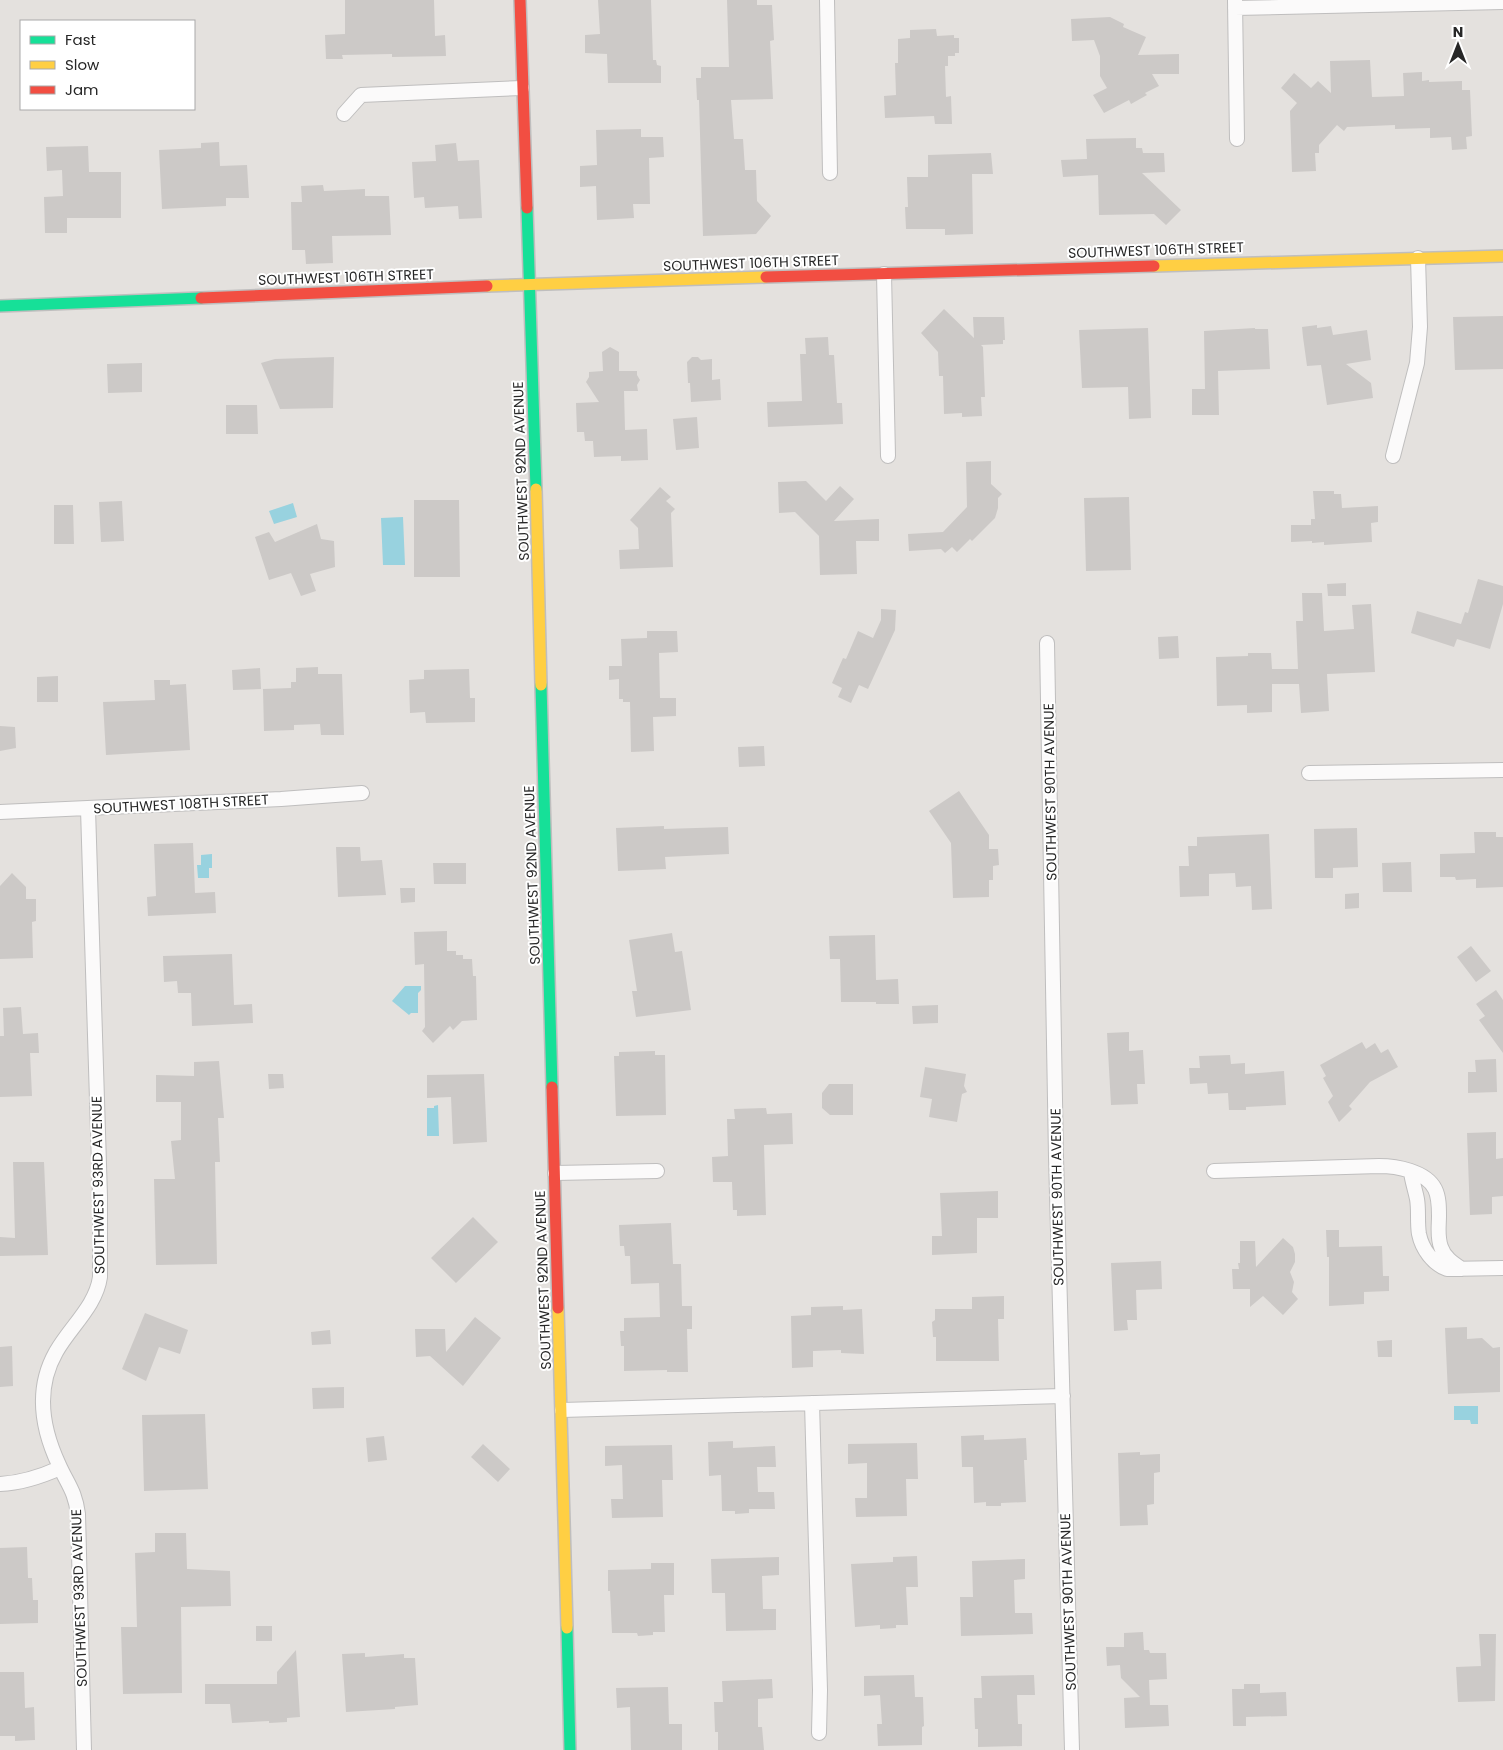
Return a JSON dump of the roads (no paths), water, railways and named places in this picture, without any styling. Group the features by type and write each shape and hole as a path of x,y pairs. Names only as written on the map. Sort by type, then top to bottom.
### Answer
{"street":[{"name":"SOUTHWEST 92ND AVENUE","path":"520,0 530,284 570,1750"},
{"path":"826,0 830,173"},
{"path":"1237,140 1235,4 1503,2"},
{"path":"344,114 361,95 522,88"},
{"name":"SOUTHWEST 106TH STREET","path":"0,306 530,284 1503,256"},
{"path":"1393,456 1417,363 1420,328 1418,258"},
{"path":"884,274 888,456"},
{"name":"SOUTHWEST 90TH AVENUE","path":"1048,643 1056,1157 1072,1750"},
{"path":"1309,773 1503,770"},
{"name":"SOUTHWEST 108TH STREET","path":"0,812 88,809 362,793"},
{"name":"SOUTHWEST 93RD AVENUE","path":"84,1750 78,1514 72,1488 60,1468 47,1436 43,1410 43,1392 47,1373 56,1352 98,1288 100,1277 100,1197 88,809"},
{"path":"1214,1171 1387,1166 1404,1168 1424,1177 1431,1183 1438,1200 1440,1246 1446,1256 1462,1269"},
{"path":"555,1173 657,1171"},
{"path":"1411,1172 1417,1199 1419,1234 1422,1244 1439,1266 1447,1269 1503,1268"},
{"path":"562,1410 1063,1396"},
{"path":"812,1403 820,1690 819,1734"},
{"path":"0,1484 28,1481 60,1468"}],"water":[{"path":"293,503 297,517 274,524 269,511"},
{"path":"403,517 405,565 383,565 381,518"},
{"path":"212,854 212,868 209,868 209,878 198,878 197,865 201,865 201,855"},
{"path":"405,986 421,986 421,990 418,993 418,1013 411,1013 409,1015 392,1001"},
{"path":"438,1105 439,1136 427,1136 427,1108 434,1108 434,1106"},
{"path":"1454,1406 1478,1406 1478,1424 1471,1424 1470,1420 1454,1420"}]}
